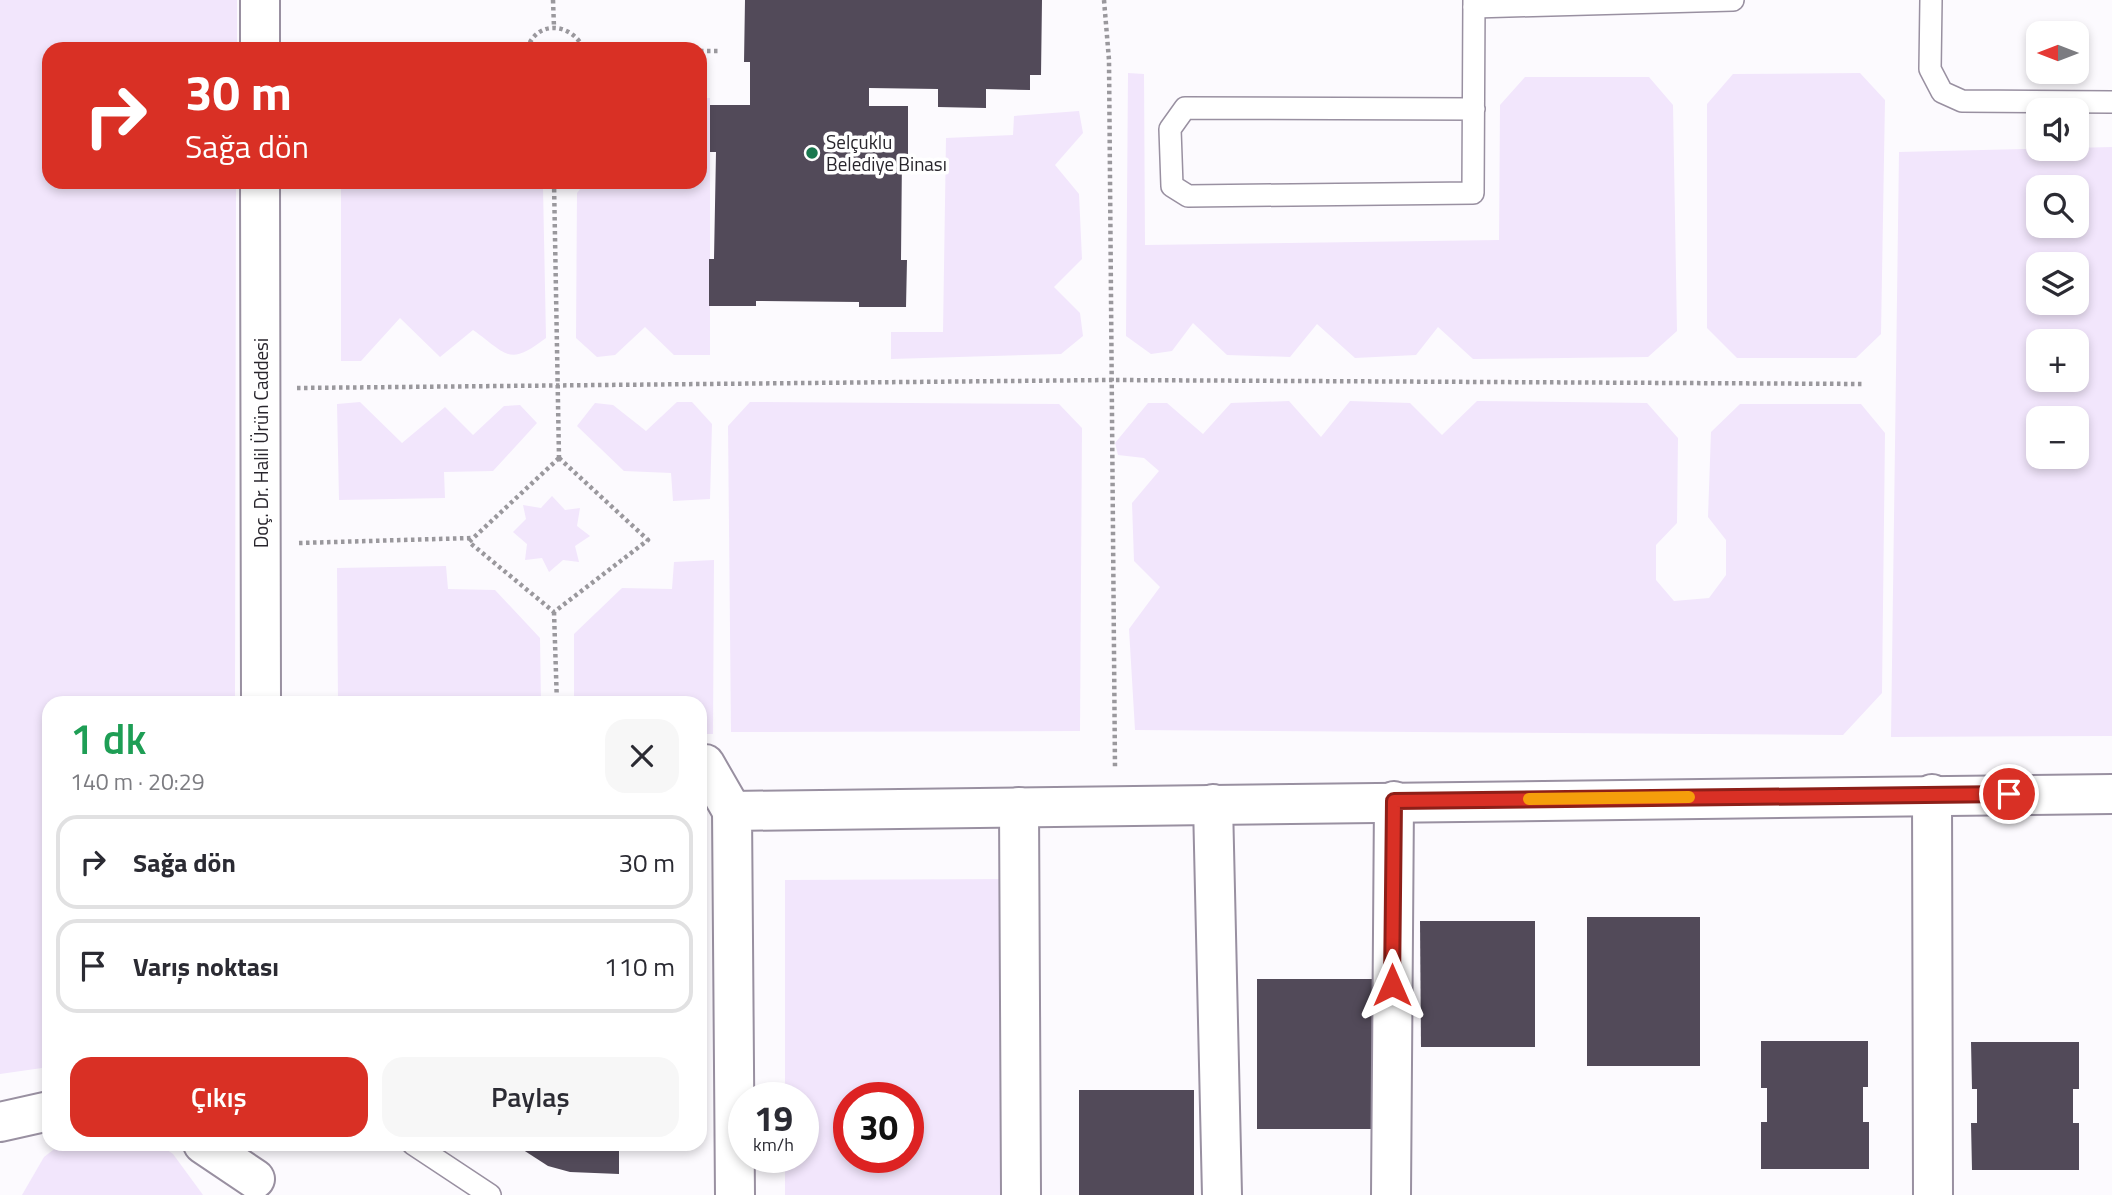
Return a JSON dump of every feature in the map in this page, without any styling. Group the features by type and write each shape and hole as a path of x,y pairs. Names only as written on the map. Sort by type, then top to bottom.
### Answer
{"street":[{"path":"260,0 260,42"},
{"name":"Doç. Dr. Halil Ürün Caddesi","path":"260,189 261,696"},
{"path":"707,768 732,811 735,1195"},
{"path":"732,811 1932,794 2112,794"},
{"path":"1932,794 1933,1195"},
{"path":"1391,1195 1394,801"},
{"path":"1213,804 1223,1195"},
{"path":"1019,807 1021,1195"},
{"path":"0,1122 42,1113"},
{"path":"214,1151 258,1178"}],"lane":[{"path":"1474,109 1185,108 1170,129 1172,186 1188,196 1473,193 1474,109 1474,4 1732,0"},
{"path":"1931,0 1930,69 1942,92 1962,100 2112,102"},
{"path":"423,1151 490,1195"}],"path":[{"path":"553,0 554,27"},
{"path":"1104,0 1109,60 1115,805"},
{"path":"531,42 536,34 554,27 572,32 579,42"},
{"path":"707,51 720,51"},
{"path":"554,189 559,458 648,540 554,612"},
{"path":"260,388 1111,380 1864,384"},
{"path":"556,696 554,612 469,542 559,458"},
{"path":"261,544 473,538"}],"shaded area":[{"path":"0,0 237,0 237,42 42,42 42,189 236,189 235,696 42,696 42,1068 0,1074"},
{"path":"1128,73 1144,74 1145,245 1499,240 1500,105 1525,77 1649,77 1673,105 1677,331 1648,357 1473,359 1438,327 1416,355 1355,358 1317,324 1290,357 1227,355 1193,323 1172,351 1151,354 1126,336"},
{"path":"1860,73 1885,100 1881,334 1856,358 1737,358 1707,328 1707,104 1733,74"},
{"path":"707,98 710,98 710,355 674,355 645,327 615,355 597,357 576,338 577,193 580,189 707,189"},
{"path":"1079,111 1083,133 1055,165 1079,194 1082,259 1054,287 1080,313 1083,336 1061,354 891,359 891,332 943,332 946,138 1013,135 1014,116"},
{"path":"2112,147 2112,736 1891,737 1899,152 2026,149 2026,161 2089,161 2089,148"},
{"path":"341,189 543,189 546,338 515,355 501,351 473,330 440,357 400,318 361,361 341,361"},
{"path":"1289,401 1321,437 1350,401 1410,403 1442,435 1477,401 1647,403 1678,438 1677,523 1656,545 1656,580 1674,601 1709,598 1726,575 1726,540 1708,517 1711,432 1740,404 1861,404 1885,433 1882,693 1843,735 1135,730 1129,629 1160,587 1134,561 1132,503 1159,471 1144,458 1118,455 1115,443 1148,403 1167,403 1203,434 1231,403"},
{"path":"360,402 402,443 445,407 473,435 504,406 520,405 537,423 493,471 444,472 445,498 339,500 337,404"},
{"path":"677,402 692,402 712,424 710,499 673,501 671,473 624,471 577,426 595,403 613,405 646,431"},
{"path":"750,402 1059,404 1082,428 1080,731 731,732 728,426"},
{"path":"552,496 565,510 580,508 577,526 590,536 575,546 579,562 563,560 549,572 542,558 525,560 527,544 513,532 526,519 523,505 541,508"},
{"path":"714,560 713,734 707,734 707,696 574,696 574,634 622,588 672,589 674,562"},
{"path":"446,566 448,589 495,590 540,638 541,696 338,696 337,568"},
{"path":"1009,879 1010,1195 785,1195 785,1173 819,1173 819,1082 785,1082 785,880"},
{"path":"52,1151 169,1151 203,1195 22,1195 44,1157"}],"building":[{"name":"Selçuklu Belediye Binası","path":"745,0 1042,0 1041,75 1030,75 1030,90 986,89 986,108 938,107 938,89 869,88 869,106 908,106 908,154 902,154 901,260 907,260 906,307 859,307 859,302 756,301 756,306 709,306 709,259 714,259 716,152 710,152 710,105 750,105 750,62 744,62"},
{"path":"1587,917 1700,917 1700,1066 1587,1066"},
{"path":"1420,921 1535,921 1535,1047 1421,1047"},
{"path":"1257,979 1372,979 1372,1129 1257,1129"},
{"path":"1761,1041 1868,1041 1868,1087 1863,1087 1863,1122 1869,1122 1869,1169 1761,1169 1761,1122 1767,1122 1767,1088 1761,1088"},
{"path":"1971,1042 2079,1042 2079,1089 2073,1089 2073,1123 2079,1123 2079,1170 1972,1170 1971,1123 1977,1123 1977,1089 1972,1089"},
{"path":"1079,1090 1194,1090 1194,1195 1079,1195"},
{"path":"525,1151 619,1151 619,1174 570,1172 548,1166"}],"slow traffic":[{"path":"1529,799 1689,797"}],"place":[{"name":"Selçuklu Belediye Binası","path":"812,153"}],"route":[{"path":"1392,985 1394,801 2009,794"}]}
